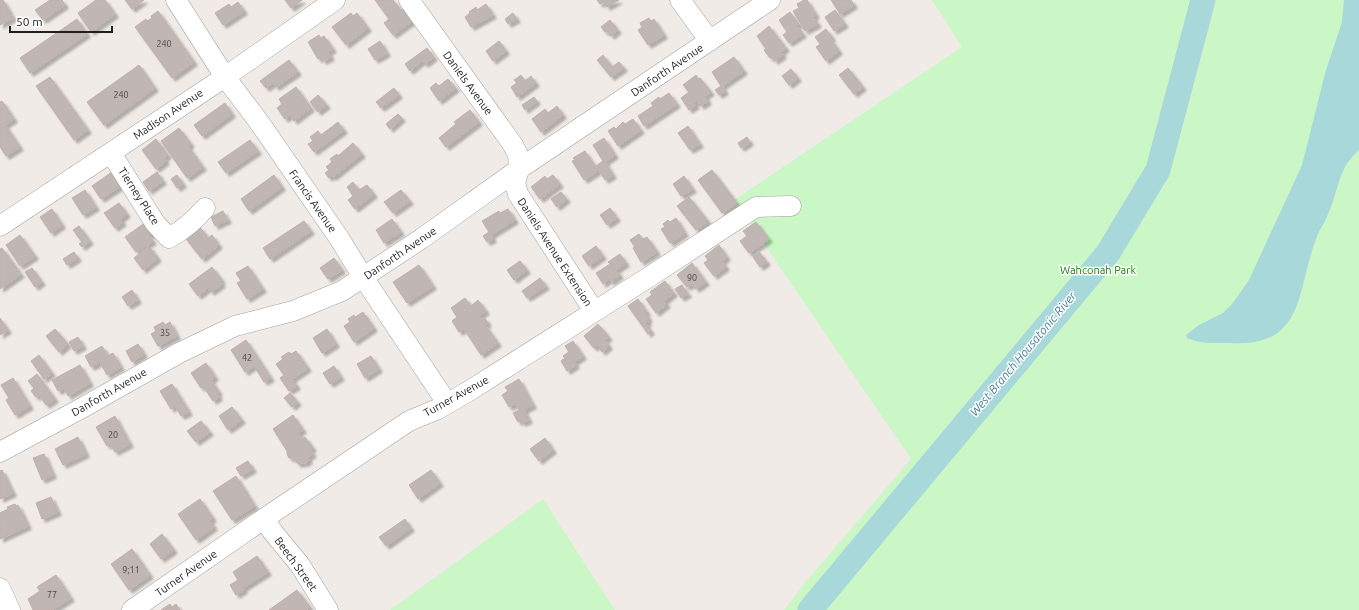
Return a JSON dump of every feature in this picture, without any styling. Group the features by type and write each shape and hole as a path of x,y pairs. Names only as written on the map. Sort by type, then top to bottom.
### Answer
{"street":[{"name":"Francis Avenue","path":"176,0 224,77 259,122 339,238 363,277 447,403"},
{"name":"Madison Avenue","path":"0,226 224,77 335,0"},
{"name":"Daniels Avenue","path":"409,0 514,145 518,155 519,169"},
{"path":"680,0 710,41"},
{"name":"Danforth Avenue","path":"0,452 186,350 235,326 293,311 342,291 421,239 519,169 770,0"},
{"name":"Tierney Place","path":"111,153 155,223 169,238 192,222 205,208"},
{"name":"Daniels Avenue Extension","path":"519,169 515,183 518,194 594,311"},
{"name":"Turner Avenue","path":"132,610 409,421 447,403 756,207 791,206"},
{"name":"Beech Street","path":"265,518 272,531 300,566 328,610"},
{"path":"0,588 10,610"}],"green space":[{"name":"Wahconah Park","path":"932,0 1359,0 1359,610 784,610 803,585 911,459 734,200 962,47"},
{"path":"543,499 615,610 390,610"}],"water":[{"path":"1344,0 1359,0 1359,150 1347,164 1342,174 1330,209 1316,239 1294,312 1285,326 1272,336 1254,342 1208,343 1187,338 1186,335 1199,325 1223,313 1232,304 1249,280 1302,165 1326,70 1342,22"}],"building":[{"path":"0,0 3,0 13,18 0,25"},
{"path":"50,0 62,0 65,5 43,20 35,10"},
{"path":"96,0 105,0 115,14 91,32 78,13"},
{"path":"125,0 144,0 132,9"},
{"path":"285,0 302,0 291,8"},
{"path":"375,0 393,0 401,10 405,7 415,19 393,35 384,23 389,19"},
{"path":"597,0 619,0 607,7 604,2 600,4"},
{"path":"807,0 816,15 813,17 818,24 805,31 793,11 799,8 797,4"},
{"path":"831,0 851,0 854,5 840,14"},
{"path":"238,2 244,11 223,25 215,13 229,4 231,7"},
{"path":"486,4 493,15 471,27 465,17 476,7 477,10"},
{"path":"835,10 845,24 834,31 825,17"},
{"path":"158,11 194,62 172,78 135,27 146,19 147,21 152,18 151,16"},
{"path":"790,12 799,24 797,26 803,34 789,43 783,35 787,32 779,20"},
{"path":"351,13 353,16 357,13 368,28 346,45 332,27"},
{"path":"513,13 517,19 508,24 505,19"},
{"path":"649,18 651,21 654,19 664,35 648,45 638,30 642,27 640,23"},
{"path":"77,19 87,34 30,73 20,58"},
{"path":"610,20 618,30 611,36 601,27"},
{"path":"769,26 786,48 781,52 783,55 775,61 772,57 770,58 764,50 766,49 757,36"},
{"path":"826,29 839,51 826,61 816,47 820,44 815,37"},
{"path":"319,35 321,38 324,36 333,49 328,52 331,57 323,61 321,57 318,59 308,42"},
{"path":"380,41 387,53 375,60 368,49"},
{"path":"499,41 506,51 493,61 486,51"},
{"path":"427,48 434,57 425,64 422,61 410,71 405,64"},
{"path":"603,55 612,67 619,62 624,68 611,77 597,60"},
{"path":"734,57 744,71 722,86 725,91 719,95 715,90 721,86 712,72"},
{"path":"289,60 298,72 276,87 273,83 266,88 260,81"},
{"path":"139,65 155,88 104,125 87,102"},
{"path":"848,68 863,87 854,94 839,75"},
{"path":"791,69 798,78 789,85 782,76"},
{"path":"521,75 525,81 531,76 536,83 517,97 511,87 517,83 514,80"},
{"path":"696,75 711,92 705,96 708,101 701,106 697,101 694,103 696,105 689,110 681,98 689,92 683,85"},
{"path":"50,77 88,130 74,140 36,86"},
{"path":"448,79 456,88 439,101 430,88 436,83 439,86"},
{"path":"296,87 311,108 294,121 290,115 285,119 277,108 282,104 279,99"},
{"path":"394,88 399,95 381,108 376,102"},
{"path":"669,93 677,104 644,126 638,116 653,106 651,103 659,97 660,99"},
{"path":"318,95 327,105 318,112 310,102"},
{"path":"534,97 537,101 525,110 522,105"},
{"path":"2,101 14,119 5,125 20,147 6,156 0,147 0,102"},
{"path":"225,103 232,114 202,136 194,125"},
{"path":"557,106 563,115 541,132 532,119 545,109 548,113"},
{"path":"470,110 479,122 446,147 439,138 456,124 454,122"},
{"path":"398,114 402,118 390,129 386,124"},
{"path":"633,119 641,130 618,146 608,131 614,127 616,129 623,122 625,124"},
{"path":"338,122 344,130 314,152 308,144 313,141 310,137 318,131 321,135"},
{"path":"688,126 700,144 690,150 678,133"},
{"path":"179,128 191,144 188,146 203,167 187,178 161,141"},
{"path":"747,137 750,142 741,148 738,143"},
{"path":"604,138 615,155 605,162 613,175 605,180 596,166 603,161 593,145"},
{"path":"156,139 168,155 164,158 166,161 156,169 142,150"},
{"path":"250,140 258,151 226,173 218,162"},
{"path":"353,143 362,154 333,177 332,175 329,178 325,173 329,170 326,167 332,162 330,159 337,154 338,156"},
{"path":"585,151 598,171 584,180 572,161 575,160 573,158"},
{"path":"119,167 128,181 101,199 92,186"},
{"path":"712,170 737,203 722,213 698,180"},
{"path":"157,172 163,181 149,191 143,182"},
{"path":"177,175 183,184 177,188 171,179"},
{"path":"274,175 282,187 249,211 241,199"},
{"path":"553,175 560,184 540,199 531,187 545,176 547,179"},
{"path":"684,176 693,189 681,196 673,184"},
{"path":"353,182 359,190 367,185 374,194 355,209 348,200 353,196 347,187"},
{"path":"85,190 96,207 83,215 72,198"},
{"path":"401,190 410,201 393,213 384,202"},
{"path":"561,192 567,199 557,207 551,199"},
{"path":"689,197 708,221 696,230 677,206"},
{"path":"119,203 127,214 120,219 123,222 115,228 104,213"},
{"path":"610,208 617,218 607,225 600,215"},
{"path":"52,209 62,225 51,233 40,217"},
{"path":"508,209 515,220 491,235 493,239 487,242 483,236 489,232 482,221 499,211 500,213"},
{"path":"223,211 228,220 215,226 211,217"},
{"path":"676,218 685,233 670,243 661,229 665,227 663,224 668,220 670,222"},
{"path":"392,219 401,232 384,243 376,230"},
{"path":"149,220 156,230 149,235 153,241 136,252 125,237"},
{"path":"304,221 311,231 270,259 263,248"},
{"path":"756,222 769,239 749,253 740,241 747,236 743,231"},
{"path":"79,226 90,241 82,247 79,244 82,242 73,230"},
{"path":"200,227 208,238 212,235 219,245 202,259 186,239"},
{"path":"639,234 643,239 647,237 657,252 641,262 633,248 635,247 630,240"},
{"path":"20,235 35,256 20,266 6,245"},
{"path":"719,245 727,257 722,261 726,267 714,276 704,263 708,260 705,256"},
{"path":"149,246 158,258 143,270 134,258"},
{"path":"596,246 603,256 589,266 582,256"},
{"path":"2,248 21,274 0,289 0,249"},
{"path":"74,252 78,258 67,265 63,259"},
{"path":"759,252 767,262 760,267 753,257"},
{"path":"620,254 626,263 616,270 620,275 611,282 609,279 603,284 596,273 610,264 608,262"},
{"path":"334,258 342,270 328,279 320,268"},
{"path":"520,261 527,270 514,280 507,270"},
{"path":"692,263 706,282 696,289 692,284 687,287 677,275"},
{"path":"419,265 433,286 407,303 393,282"},
{"path":"248,266 263,289 247,299 237,283 241,281 236,273"},
{"path":"212,267 222,280 220,281 222,284 211,292 208,288 198,296 189,284"},
{"path":"32,268 42,282 35,287 25,272"},
{"path":"540,278 546,286 527,298 522,291"},
{"path":"665,281 674,293 664,301 667,304 656,313 646,299 652,295 650,292"},
{"path":"682,285 688,294 681,298 675,289"},
{"path":"132,290 138,300 128,306 122,297"},
{"path":"465,298 471,306 478,300 486,311 479,316 482,320 485,318 488,323 485,325 498,343 481,355 464,329 459,332 452,321 457,317 451,308"},
{"path":"638,299 647,312 645,313 649,318 646,324 651,331 648,334 628,306"},
{"path":"363,312 374,328 354,342 344,326 350,322 348,319"},
{"path":"0,318 8,330 0,335"},
{"path":"163,322 165,325 170,322 177,336 158,346 151,334 156,331 154,327"},
{"path":"598,324 609,337 605,340 609,346 602,352 597,345 594,348 584,336"},
{"path":"55,329 68,344 59,352 46,336"},
{"path":"327,329 336,344 322,353 313,338"},
{"path":"78,337 83,346 74,351 69,342"},
{"path":"246,340 271,378 264,382 254,366 245,372 231,350"},
{"path":"573,341 583,356 574,362 576,365 567,371 561,361 565,358 563,356 569,352 565,346"},
{"path":"138,344 144,354 132,362 126,351"},
{"path":"102,346 108,356 113,353 121,367 107,375 100,362 91,367 85,356"},
{"path":"296,351 308,368 292,379 297,386 289,391 280,378 284,375 276,364 283,359 281,357 289,352 291,354"},
{"path":"39,355 52,373 44,379 31,361"},
{"path":"371,356 379,369 365,378 357,364"},
{"path":"206,363 215,377 211,380 219,392 217,393 219,397 213,401 203,386 201,388 191,373"},
{"path":"80,365 90,383 68,396 64,388 58,391 52,380"},
{"path":"334,366 341,377 330,384 323,373"},
{"path":"37,374 55,399 46,405 39,395 36,397 31,391 34,388 28,381"},
{"path":"13,378 30,406 15,415 6,400 9,398 1,385"},
{"path":"519,379 533,405 524,410 529,420 522,423 521,420 518,422 513,413 519,410 515,404 509,407 502,395 508,391 505,387"},
{"path":"172,384 189,412 181,416 175,406 171,409 160,391"},
{"path":"290,393 298,402 292,407 284,398"},
{"path":"232,407 242,420 228,430 219,416"},
{"path":"293,415 303,430 298,433 302,439 305,437 313,448 310,450 313,454 308,457 309,460 305,463 298,464 293,458 289,458 287,451 273,429"},
{"path":"115,416 130,444 115,452 110,444 107,446 96,427"},
{"path":"201,421 210,432 196,442 187,431"},
{"path":"78,437 86,454 63,465 55,449"},
{"path":"545,438 553,450 539,461 530,449"},
{"path":"44,454 53,475 42,480 33,458"},
{"path":"248,461 253,469 241,476 236,468"},
{"path":"2,470 13,493 0,499 0,471"},
{"path":"431,470 440,483 418,499 409,485"},
{"path":"236,476 255,506 232,520 213,491"},
{"path":"51,497 58,512 42,519 36,503"},
{"path":"200,499 213,518 210,521 214,527 196,540 178,514"},
{"path":"15,504 16,506 18,505 28,526 0,539 0,513 8,509 7,507"},
{"path":"405,519 411,528 386,546 379,537"},
{"path":"162,534 174,550 161,559 150,544"},
{"path":"132,549 150,575 129,590 111,564"},
{"path":"257,556 268,572 243,588 244,590 236,595 230,585 238,580 233,572"},
{"path":"56,575 71,598 52,610 33,610 28,599 40,591 37,587"},
{"path":"297,590 310,607 306,610 269,610"},
{"path":"170,604 172,607 176,604 180,610 161,610"}],"waterway":[{"name":"West Branch Housatonic River","path":"810,610 1108,253 1158,170 1203,0"}]}
